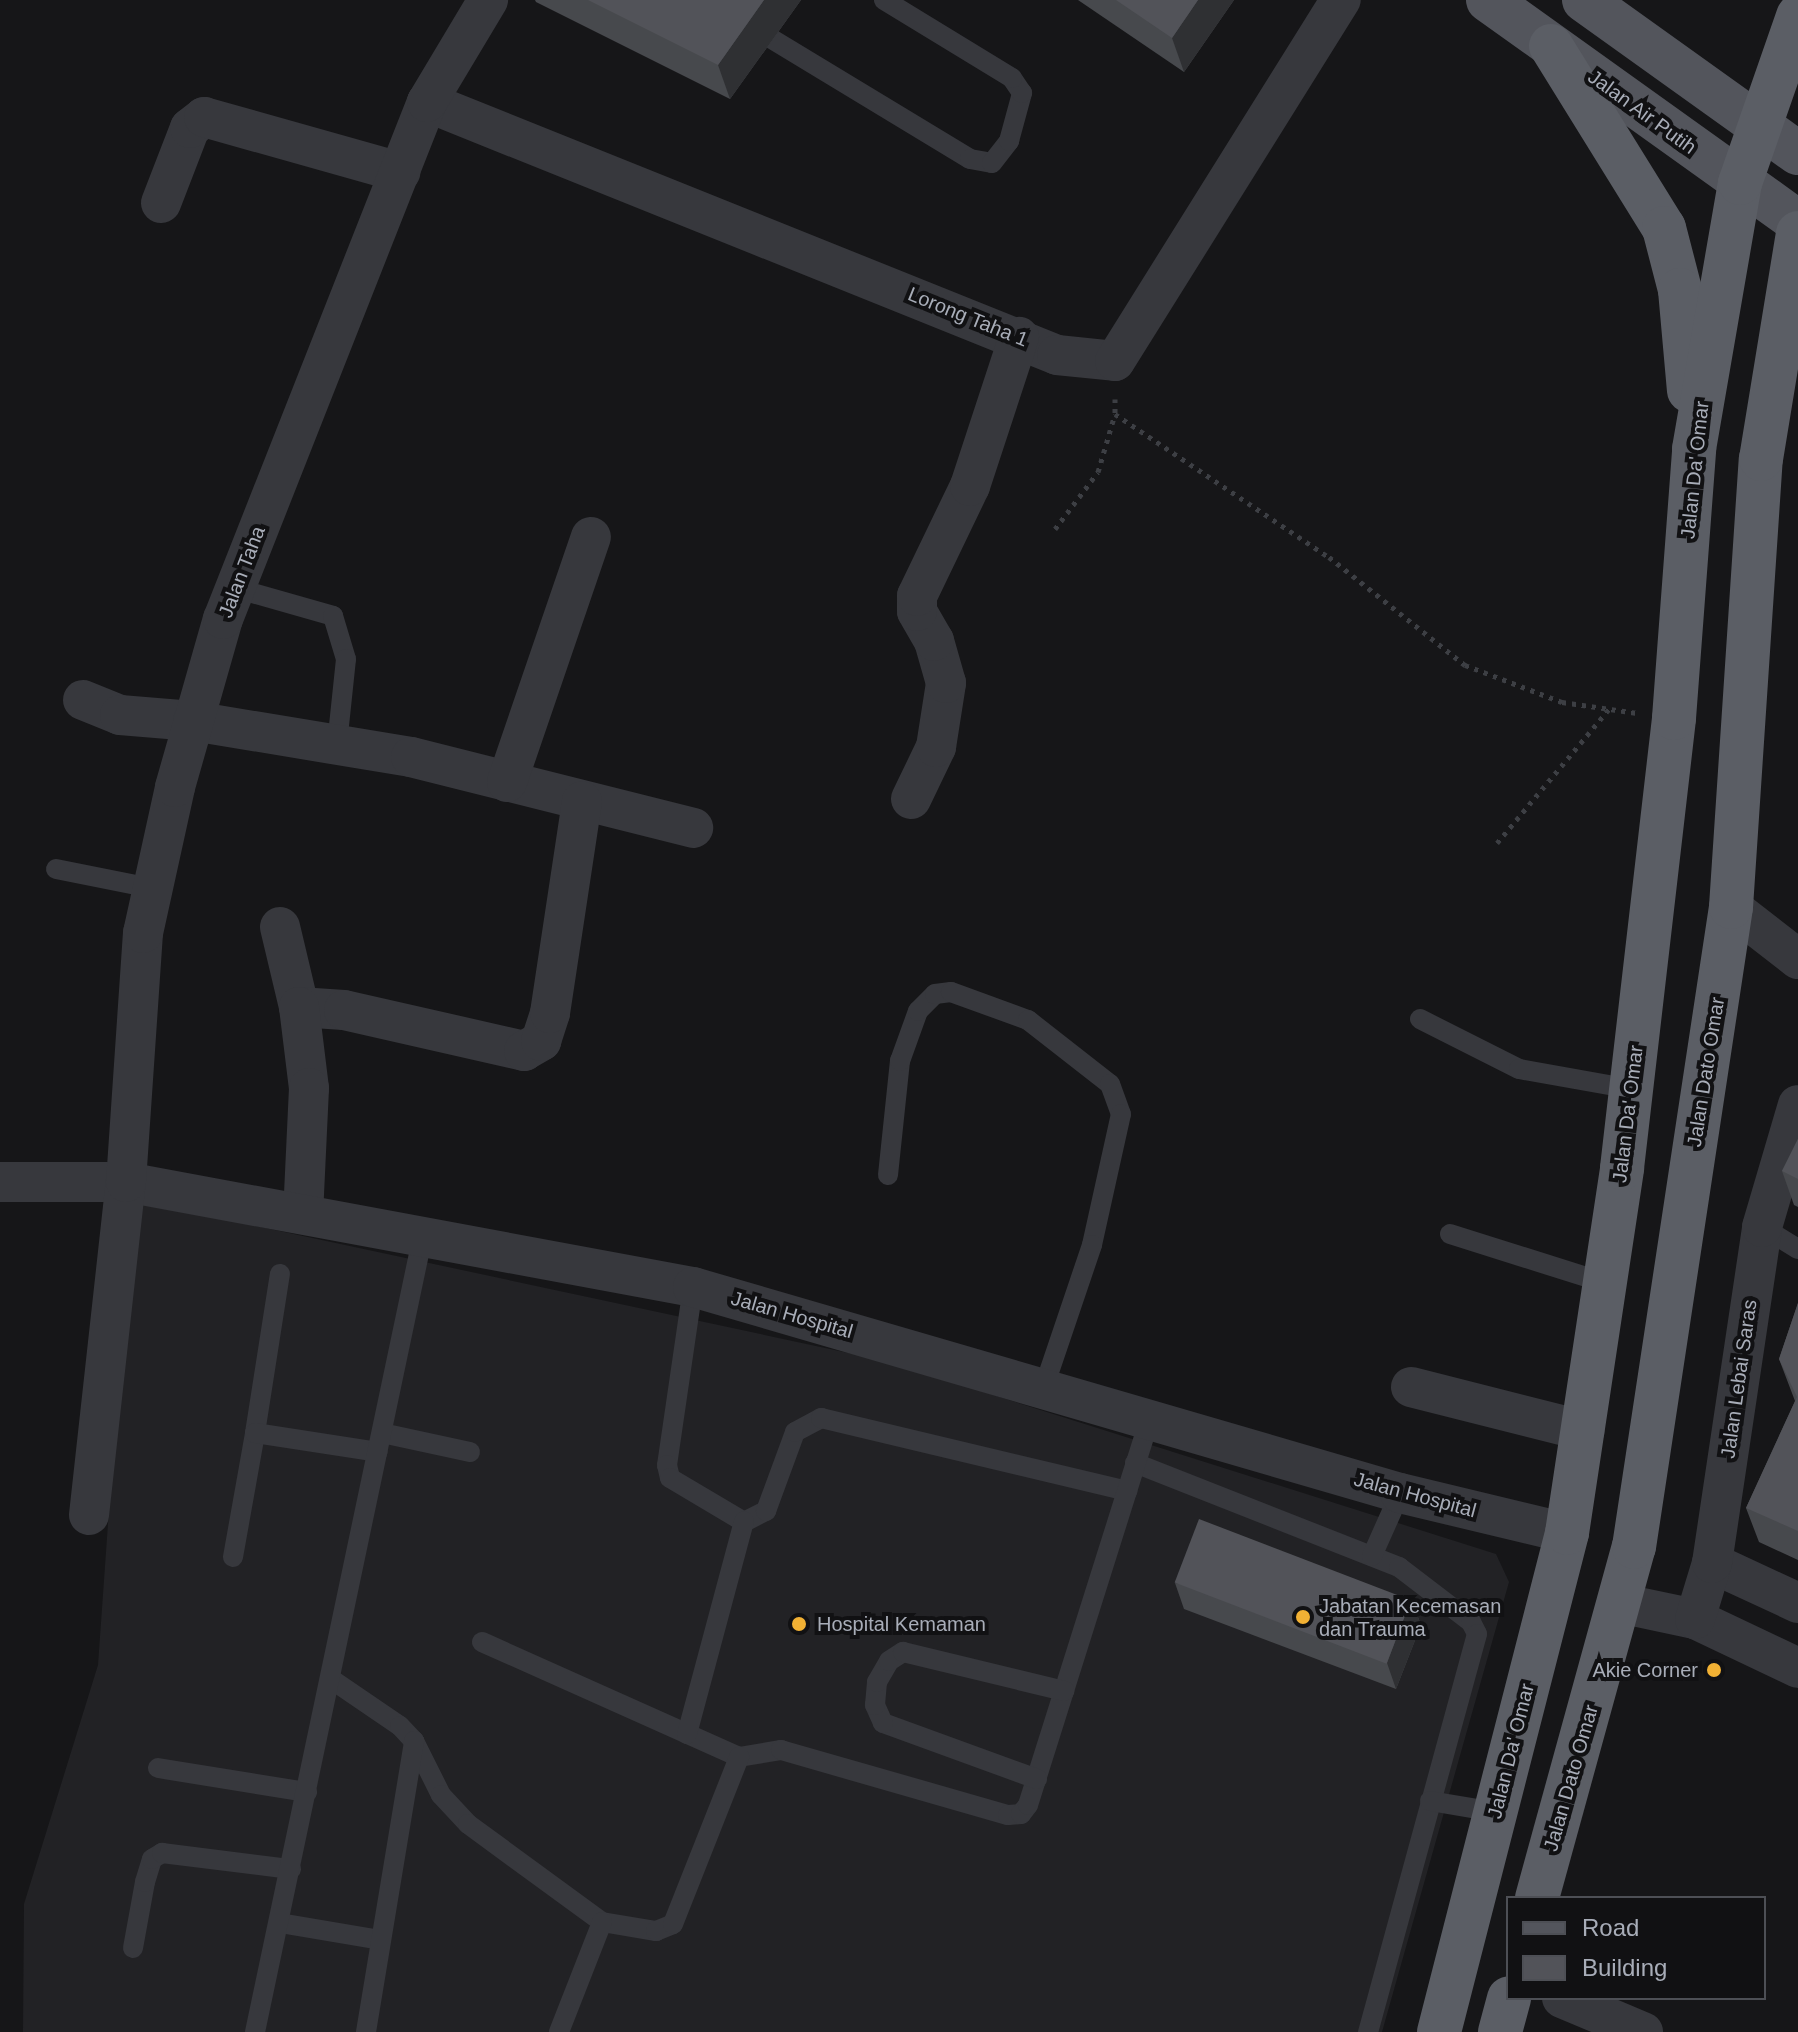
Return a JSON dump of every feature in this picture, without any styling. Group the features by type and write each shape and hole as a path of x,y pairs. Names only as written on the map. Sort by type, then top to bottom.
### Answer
{"highway":[{"name":"Jalan Da' Omar","path":"1439,2032 1567,1533 1585,1431 1631,1089 1674,718 1694,449 1740,183 1798,16"},
{"path":"1551,46 1664,228 1680,290 1694,449"},
{"name":"Jalan Dato Omar","path":"1538,1896 1634,1547 1731,907 1761,459 1798,233"},
{"path":"1761,459 1798,418"},
{"path":"1500,2032 1508,2000"}],"main road":[{"name":"Jalan Air Putih","path":"1488,0 1798,222"},
{"path":"1584,0 1798,153"}],"street":[{"name":"Jalan Taha","path":"89,1515 126,1182 143,933 151,888 193,721 235,588 427,102 488,0"},
{"path":"1115,361 1341,0"},
{"name":"Lorong Taha 1","path":"427,102 1019,337 1057,355 1115,361"},
{"path":"161,203 190,128 204,117 400,172"},
{"path":"911,799 936,747 946,683 934,641 917,611 917,596 970,486 1019,337"},
{"path":"507,782 591,537"},
{"path":"83,700 120,715 193,721 337,745 507,782 693,828"},
{"path":"299,1007 344,1010 524,1051 534,1046 550,1013 582,801"},
{"path":"1731,907 1798,959"},
{"path":"280,927 299,1007 309,1088 303,1213"},
{"name":"Jalan Lebai Saras","path":"1695,1619 1712,1563 1762,1227 1798,1105"},
{"name":"Jalan Hospital","path":"0,1182 126,1182 693,1287 1150,1417 1400,1493 1567,1533"},
{"path":"1411,1387 1585,1431"},
{"path":"1712,1563 1798,1603"},
{"path":"1619,1603 1695,1619 1798,1668"},
{"path":"1567,2000 1643,2032"}],"lane":[{"path":"774,11 759,40 970,159 992,163 1009,141 1022,93 1012,78 884,0"},
{"path":"235,588 333,616 346,659 337,745"},
{"path":"56,869 151,888"},
{"path":"888,1175 900,1061 918,1011 935,994 951,992 1028,1020 1110,1084 1121,1114 1095,1230 1044,1387"},
{"path":"1420,1019 1519,1069 1631,1089"},
{"path":"1762,1227 1798,1249"},
{"path":"1450,1234 1605,1283"},
{"path":"255,2032 423,1235"},
{"path":"233,1557 280,1274"},
{"path":"693,1287 667,1465 670,1478 744,1522"},
{"path":"482,1642 739,1757 781,1750 1008,1815 1021,1814 1028,1805 1037,1779 1150,1417"},
{"path":"687,1734 744,1522 766,1511 795,1432 821,1418 1127,1491"},
{"path":"255,1433 470,1452"},
{"path":"1135,1463 1399,1567 1452,1606 1477,1634 1368,2032"},
{"path":"1372,1556 1400,1493"},
{"path":"1037,1779 883,1723 875,1705 877,1682 889,1661 903,1652 1064,1691"},
{"path":"331,1679 414,1741 441,1795 468,1824 602,1922 656,1931 673,1924 739,1757"},
{"path":"366,2032 414,1741"},
{"path":"158,1768 307,1792"},
{"path":"1430,1801 1496,1812"},
{"path":"133,1948 152,1859 162,1853 291,1869"},
{"path":"559,2032 602,1922"},
{"path":"280,1923 381,1940"}],"path":[{"path":"1055,529 1098,472 1115,414 1115,361"},
{"path":"1115,414 1329,557 1465,665 1562,702 1674,718"},
{"path":"1497,843 1609,709"}],"shaded area":[{"name":"Hospital Kemaman","path":"131,1199 886,1361 1496,1554 1509,1582 1382,2032 23,2032 24,1904 98,1665"}],"building":[{"path":"588,0 764,0 718,65"},
{"path":"1116,0 1198,0 1172,38"},
{"path":"1798,1139 1798,1179 1782,1171"},
{"path":"1798,1303 1798,1531 1746,1508 1797,1397 1779,1359"},
{"name":"Jabatan Kecemasan dan Trauma","path":"1199,1519 1411,1600 1387,1664 1175,1582"}],"place":[{"name":"Jabatan Kecemasan dan Trauma","path":"1303,1617"},
{"name":"Hospital Kemaman","path":"799,1624"},
{"name":"Akie Corner","path":"1714,1670"}]}
